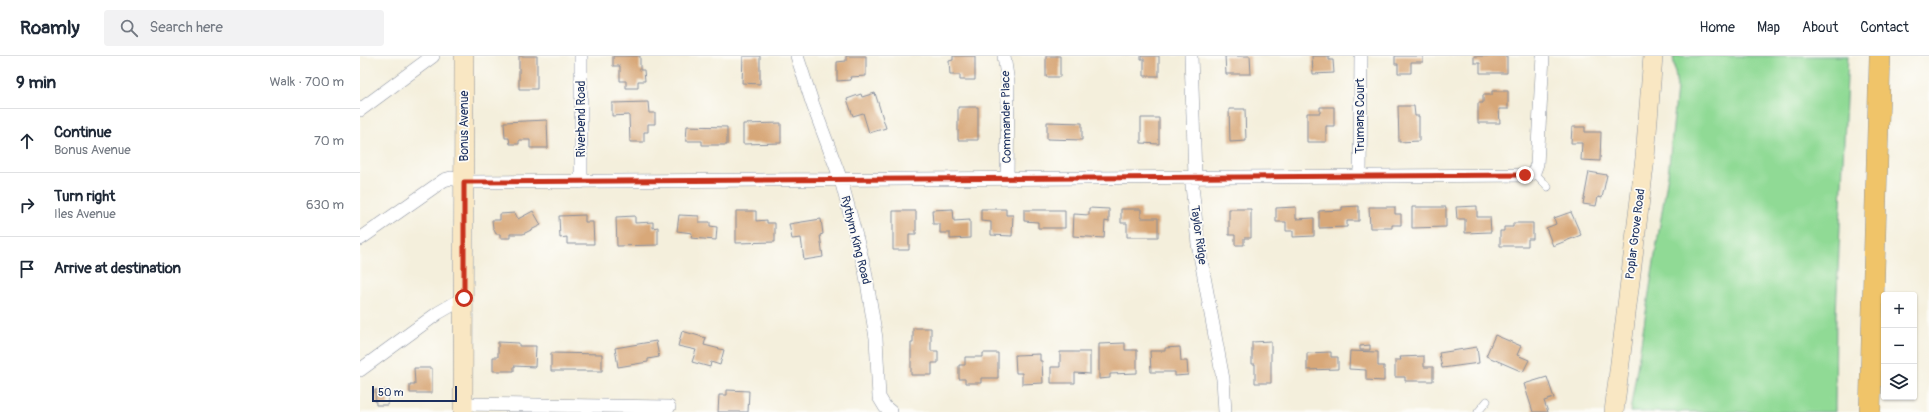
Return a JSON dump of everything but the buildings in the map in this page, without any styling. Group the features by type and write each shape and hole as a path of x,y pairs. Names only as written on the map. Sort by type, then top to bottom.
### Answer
{"main road":[{"name":"Bonus Avenue","path":"463,408 464,56"},
{"name":"Poplar Grove Road","path":"1614,412 1645,158 1654,56"},
{"path":"1870,412 1880,56"}],"street":[{"path":"360,110 433,56"},
{"name":"Riverbend Road","path":"581,56 581,182"},
{"name":"Rythym King Road","path":"797,56 841,180 865,270 876,338 879,396 888,410"},
{"name":"Commander Place","path":"1004,56 1008,83 1007,179"},
{"name":"Taylor Ridge","path":"1191,56 1195,177 1192,185 1198,244 1223,379 1225,412"},
{"name":"Trumans Court","path":"1360,176 1361,56"},
{"path":"360,239 444,180 451,178 464,182 581,182 1525,175 1534,172 1536,164 1543,56"},
{"path":"360,370 438,313 464,298"},
{"path":"463,408 669,407"}],"lane":[{"path":"1534,172 1548,187"},
{"path":"1478,412 1487,401"}],"green space":[{"path":"1673,56 1848,56 1836,314 1835,412 1630,412 1668,174 1677,88"}],"route":[{"path":"464,298 464,182 1525,175"}]}
